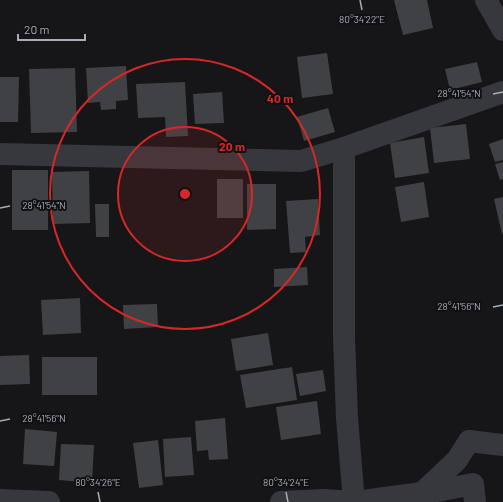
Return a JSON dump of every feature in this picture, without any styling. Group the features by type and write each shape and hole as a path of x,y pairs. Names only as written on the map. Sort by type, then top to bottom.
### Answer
{"street":[{"path":"486,0 503,30"},
{"path":"0,154 301,161 344,148 503,92"},
{"path":"344,148 344,337 347,418 354,502"},
{"path":"423,492 457,460 469,441 503,445"},
{"path":"281,502 324,500 354,502 473,484 475,502"},
{"path":"0,500 49,502"}],"building":[{"path":"394,0 427,0 433,28 403,35"},
{"path":"327,53 333,94 302,98 297,57"},
{"path":"477,62 482,82 450,90 445,69"},
{"path":"126,66 128,100 116,101 116,109 101,110 100,102 88,103 86,68"},
{"path":"75,68 77,132 31,133 29,69"},
{"path":"0,77 19,77 18,122 0,122"},
{"path":"185,82 188,136 166,137 165,117 138,118 136,84"},
{"path":"222,92 224,123 195,124 193,94"},
{"path":"328,108 335,132 304,141 297,117"},
{"path":"466,124 470,159 434,163 430,128"},
{"path":"424,137 429,173 395,178 390,143"},
{"path":"503,139 503,160 495,162 489,144"},
{"path":"503,162 503,179 500,180 495,164"},
{"path":"12,170 48,170 48,230 12,230"},
{"path":"89,171 90,223 53,224 52,172"},
{"path":"217,179 243,179 243,218 217,218"},
{"path":"424,182 429,217 401,222 395,187"},
{"path":"247,184 276,184 276,229 247,230"},
{"path":"503,197 503,234 502,234 494,199"},
{"path":"318,199 320,235 305,237 306,252 290,253 286,201"},
{"path":"95,204 109,204 109,237 96,237"},
{"path":"307,267 308,285 274,287 274,269"},
{"path":"80,298 81,333 43,335 41,300"},
{"path":"157,304 158,327 124,329 123,305"},
{"path":"268,333 273,365 236,371 231,339"},
{"path":"29,355 30,384 0,385 0,356"},
{"path":"42,357 97,357 97,395 42,395"},
{"path":"292,367 297,400 246,408 240,375"},
{"path":"323,370 326,391 300,396 296,374"},
{"path":"317,401 321,434 281,440 276,407"},
{"path":"225,418 228,459 209,460 208,450 197,451 195,421"},
{"path":"25,429 57,432 54,466 23,464"},
{"path":"191,437 194,475 165,477 163,439"},
{"path":"158,440 163,485 139,488 133,443"},
{"path":"61,444 94,445 92,483 59,480"}]}
